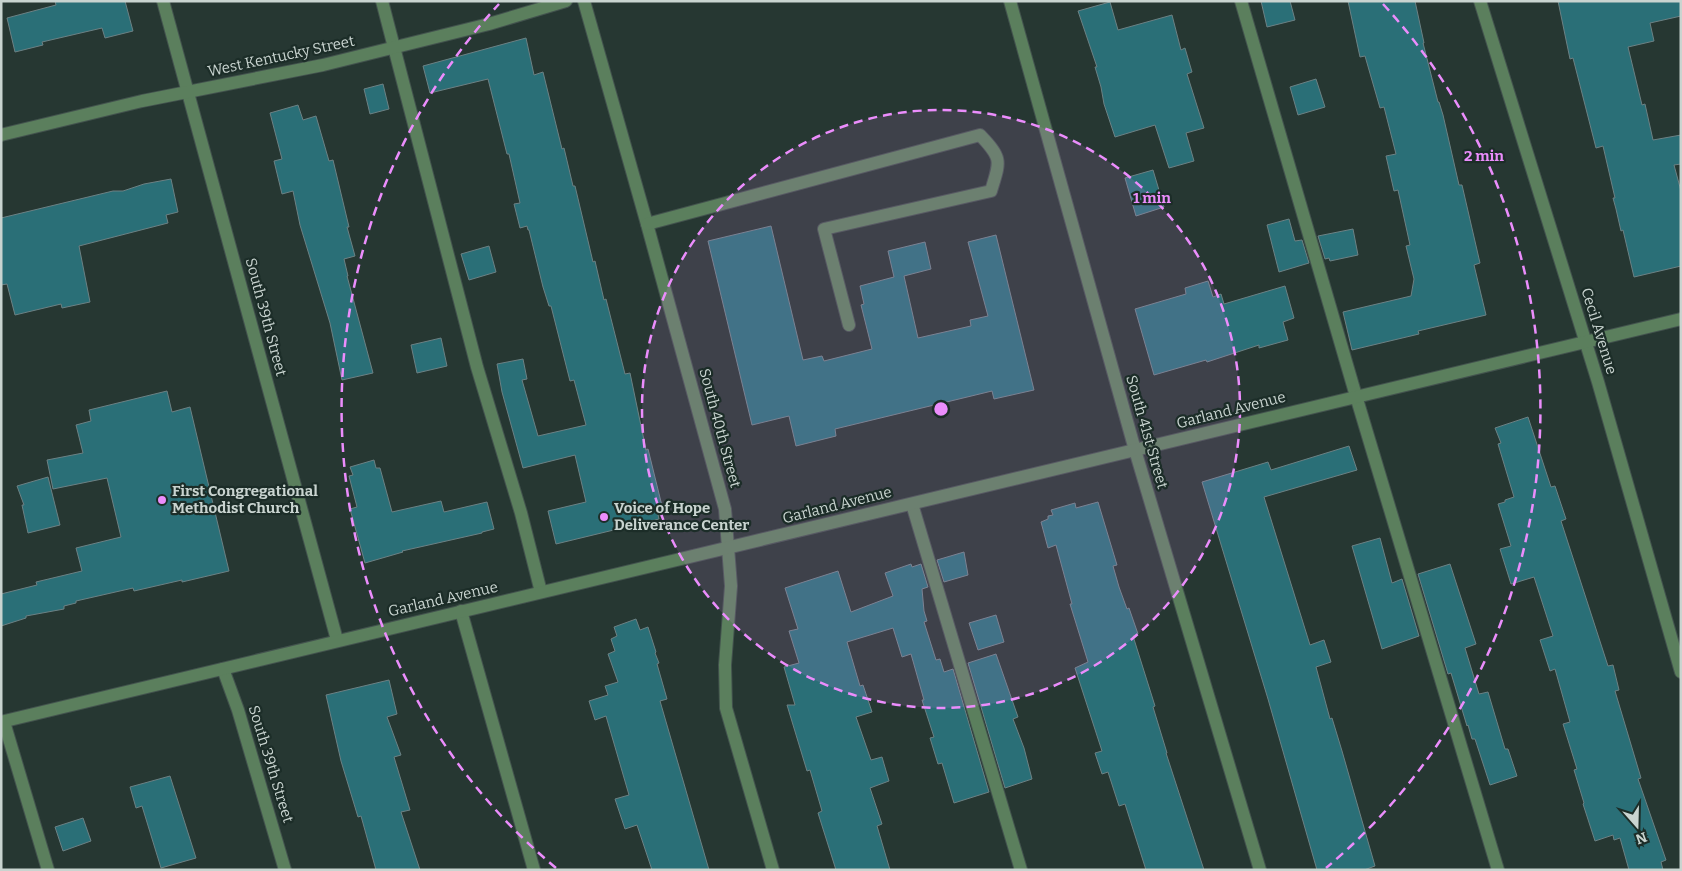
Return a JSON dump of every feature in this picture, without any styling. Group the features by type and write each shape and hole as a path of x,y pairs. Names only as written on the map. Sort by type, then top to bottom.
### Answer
{"street":[{"name":"South 39th Street","path":"163,1 337,640"},
{"path":"382,1 477,367 521,513 541,592"},
{"name":"West Kentucky Street","path":"1,135 188,92 323,65 489,24 566,1"},
{"name":"South 40th Street","path":"584,1 725,509 731,586 725,664 726,708 773,870"},
{"name":"South 41st Street","path":"1010,1 1135,450 1260,870"},
{"path":"1241,1 1356,396 1498,870"},
{"name":"Cecil Avenue","path":"1480,1 1585,340 1681,672"},
{"path":"647,224 980,135 995,151 999,165 990,191 824,229 849,325"},
{"name":"Garland Avenue","path":"3,722 337,640 912,504 1681,318"},
{"path":"912,504 1021,870"},
{"path":"461,611 534,870"},
{"name":"South 39th Street","path":"223,669 238,710 285,870"},
{"path":"3,722 48,870"}],"building":[{"path":"55,1 125,1 133,31 105,38 102,28 42,42 43,45 15,52 7,18 56,5"},
{"path":"1261,1 1290,1 1295,20 1267,27"},
{"path":"1348,1 1415,1 1423,43 1443,115 1459,185 1462,185 1480,263 1474,265 1486,315 1418,331 1419,334 1352,350 1343,312 1411,296 1414,279 1406,246 1410,245 1398,190 1394,191 1386,156 1396,154 1384,107 1380,108 1365,56 1360,57"},
{"path":"1558,1 1681,1 1681,16 1650,23 1654,41 1628,47 1642,105 1645,104 1653,140 1681,135 1681,164 1674,165 1681,191 1681,266 1634,277 1613,198 1615,198 1603,146 1596,148 1573,58 1570,59"},
{"path":"1110,2 1118,30 1172,15 1181,50 1185,48 1192,72 1187,74 1204,128 1186,133 1194,161 1169,168 1155,125 1115,137 1104,104 1095,67 1097,67 1078,11"},
{"path":"526,38 534,75 543,72 562,149 564,148 573,186 575,186 593,262 595,261 604,300 606,299 625,374 630,373 646,450 648,449 664,514 658,515 659,519 556,544 548,511 586,502 575,455 523,468 502,392 497,364 523,359 527,379 522,380 538,436 586,425 574,380 570,381 529,230 527,226 520,228 514,204 520,203 509,154 507,154 488,79 430,93 423,66"},
{"path":"1316,79 1325,107 1298,115 1290,87"},
{"path":"383,84 389,109 370,114 364,89"},
{"path":"298,105 303,120 316,116 329,161 333,160 355,256 344,259 373,373 342,380 330,323 300,225 293,191 282,194 274,161 282,159 270,113"},
{"path":"1153,170 1164,207 1136,216 1125,178"},
{"path":"171,179 178,212 166,215 168,223 79,246 90,302 62,308 61,304 15,315 7,284 1,285 1,218"},
{"path":"1289,219 1295,241 1302,240 1309,263 1279,272 1267,225"},
{"path":"771,226 803,360 822,356 824,361 872,349 861,305 864,304 860,286 894,277 888,251 925,242 931,269 904,276 918,338 971,326 970,320 988,316 968,242 996,235 1034,390 994,399 992,391 835,429 836,436 796,446 789,416 752,425 708,241"},
{"path":"1353,229 1358,255 1330,261 1329,258 1325,259 1318,236"},
{"path":"489,246 496,272 469,280 461,254"},
{"path":"1208,281 1213,297 1221,294 1224,304 1285,286 1294,318 1283,322 1288,340 1259,348 1259,345 1207,362 1206,360 1154,375 1135,309 1186,294 1185,288"},
{"path":"441,338 447,366 417,373 411,345"},
{"path":"167,391 172,412 190,407 229,571 134,591 133,588 76,601 76,603 64,606 64,609 26,616 26,618 1,626 1,594 37,585 36,582 82,571 76,548 121,537 107,478 53,489 47,460 83,453 76,425 91,421 89,410"},
{"path":"1528,417 1551,487 1555,486 1566,519 1561,521 1608,666 1613,665 1619,690 1615,691 1641,778 1638,779 1666,860 1661,862 1663,870 1629,870 1620,838 1614,840 1613,835 1595,841 1583,804 1574,770 1577,769 1563,724 1570,722 1555,669 1550,671 1540,640 1553,636 1534,577 1511,584 1500,549 1511,546 1498,504 1514,497 1498,444 1501,443 1495,428"},
{"path":"1349,446 1357,470 1264,497 1310,645 1324,640 1331,662 1316,667 1375,866 1364,870 1317,870 1268,699 1202,482 1268,462 1271,470"},
{"path":"374,460 376,468 380,468 392,512 441,501 444,512 487,502 494,529 402,551 365,563 350,509 357,507 349,476 353,475 350,467"},
{"path":"48,477 60,525 28,533 22,505 24,505 17,486"},
{"path":"1098,502 1117,565 1113,566 1119,587 1138,634 1133,636 1155,706 1153,707 1166,753 1204,870 1146,870 1125,804 1119,806 1108,772 1102,774 1095,753 1102,751 1075,668 1088,662 1070,604 1072,604 1056,545 1048,548 1041,522 1048,519 1048,516 1053,515 1051,510 1075,503 1076,508"},
{"path":"1380,538 1392,583 1402,579 1419,636 1382,649 1352,546"},
{"path":"964,552 968,575 944,582 937,560"},
{"path":"911,564 912,567 921,564 928,587 922,589 927,621 924,622 936,660 940,659 944,672 953,669 989,792 954,803 942,763 938,764 930,738 934,737 922,700 924,700 911,654 902,657 893,628 847,642 860,686 863,685 872,712 856,717 871,760 882,757 889,781 870,788 882,824 877,826 890,870 836,870 818,813 822,811 810,770 807,771 787,705 795,705 784,667 799,663 789,631 798,629 785,588 838,571 851,612 893,596 885,573"},
{"path":"1450,564 1476,644 1465,648 1479,694 1488,692 1505,749 1508,749 1517,776 1490,785 1475,739 1472,739 1467,726 1451,673 1448,674 1418,574"},
{"path":"996,615 1004,642 978,650 969,623"},
{"path":"636,619 640,630 648,627 656,652 659,663 657,664 667,699 660,701 709,870 652,870 637,825 625,829 615,799 629,795 606,716 595,720 589,701 608,695 605,686 618,682 608,654 615,651 611,639 617,636 614,627"},
{"path":"996,654 1018,717 1013,719 1024,748 1032,779 1005,788 968,663"},
{"path":"389,680 397,714 387,717 401,755 394,757 410,810 401,812 420,870 376,870 361,816 358,817 341,761 326,695"},
{"path":"170,776 196,858 161,868 142,806 136,808 130,787"},
{"path":"83,818 91,841 63,851 55,827"}],"place":[{"name":"First Congregational Methodist Church","path":"162,500"},
{"name":"Voice of Hope Deliverance Center","path":"604,517"}]}
